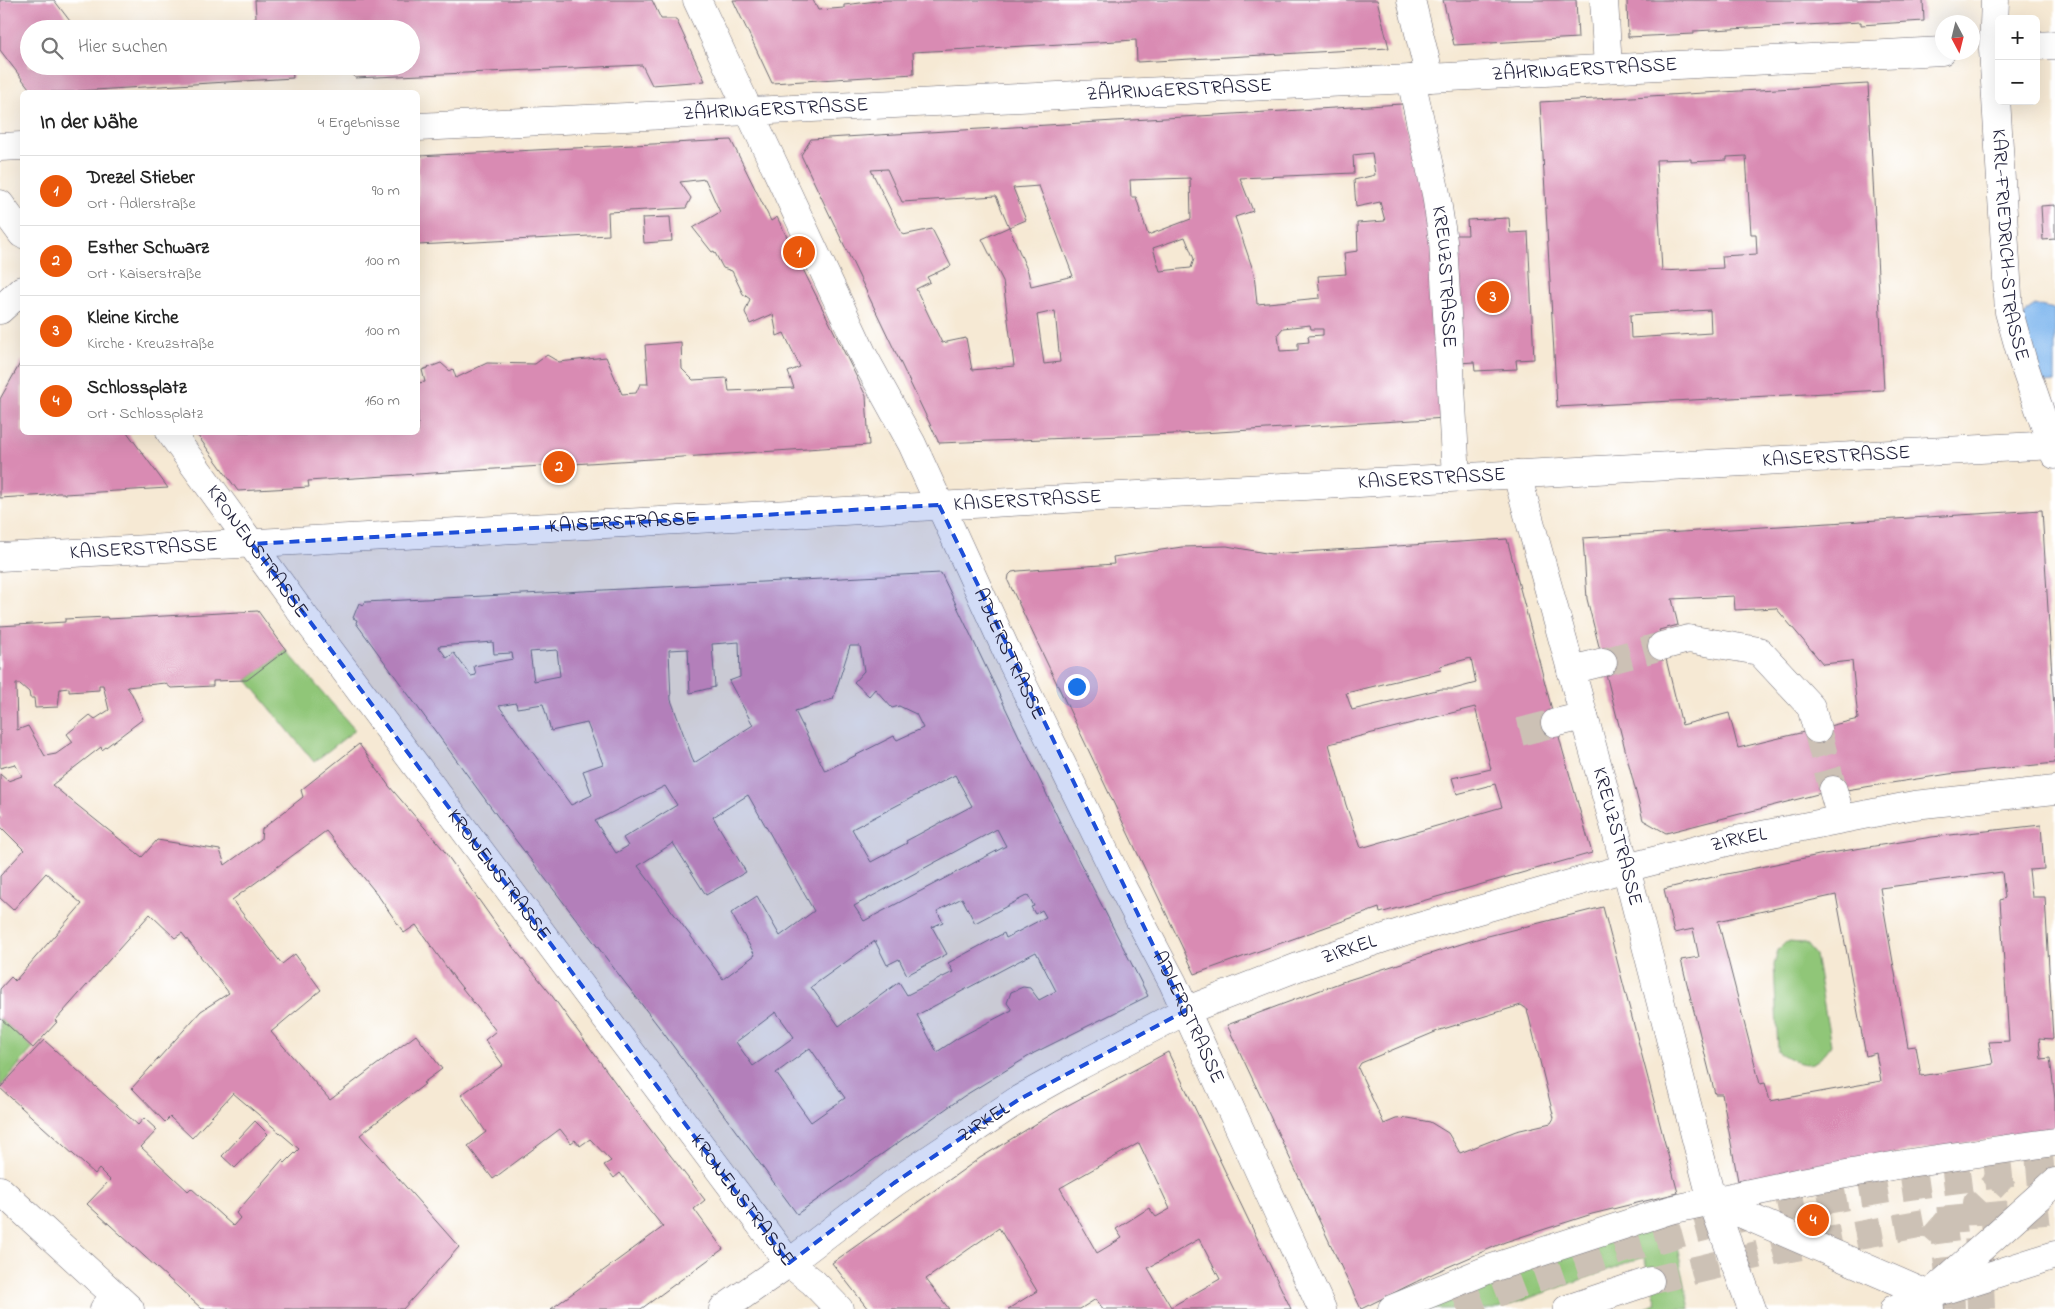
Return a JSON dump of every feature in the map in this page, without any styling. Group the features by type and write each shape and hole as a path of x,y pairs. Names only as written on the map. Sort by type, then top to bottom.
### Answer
{"street":[{"name":"ADLERSTRASSE","path":"697,0 863,355 912,444 1008,654 1185,1011 1322,1309"},
{"name":"KREUZSTRASSE","path":"1411,0 1443,241 1456,477"},
{"path":"1604,0 1608,68"},
{"name":"KARL-FRIEDRICH-STRASSE","path":"1995,0 1988,49 2009,312 2031,386 2054,448"},
{"path":"2040,46 2055,46"},
{"name":"ZÄHRINGERSTRASSE","path":"420,127 1421,79 1935,51"},
{"path":"0,147 20,146"},
{"path":"0,204 20,231"},
{"path":"0,310 20,292"},
{"name":"KRONENSTRASSE","path":"172,435 298,608 789,1263 813,1282 839,1309"},
{"name":"KAISERSTRASSE","path":"0,557 1456,477 2054,448"},
{"name":"KREUZSTRASSE","path":"1518,474 1523,499 1626,868 1712,1201 1752,1309"},
{"path":"1662,646 1688,639 1759,650 1811,707 1817,729"},
{"path":"1571,670 1602,662"},
{"path":"1555,723 1584,716"},
{"path":"1833,790 1841,818"},
{"name":"ZIRKEL","path":"723,1309 789,1263 894,1183 1018,1100 1185,1011 1298,966 1408,930 1626,868 1731,841 1914,805 2055,790"},
{"path":"1392,1309 1492,1268 1670,1210 1801,1182 1909,1163 2055,1142"},
{"path":"1930,1302 2055,1182"},
{"path":"0,1190 116,1305"},
{"path":"1712,1201 1930,1302"},
{"path":"1894,1309 1930,1302 2055,1255"},
{"path":"1567,1309 1650,1281"}],"highlighted area":[{"path":"939,505 1185,1011 1018,1100 894,1183 789,1263 252,544"}],"green space":[{"path":"286,650 355,730 314,762 247,680"},
{"path":"1786,942 1805,943 1815,955 1831,1045 1813,1063 1808,1064 1794,1061 1778,1052 1774,964 1778,950"},
{"path":"0,1018 33,1048 0,1087"},
{"path":"1671,1217 1690,1309 1642,1309 1657,1304 1644,1257 1499,1309 1411,1309"}],"water":[{"path":"2035,305 2055,309 2055,382 2043,383 2021,320 2029,309"}],"building":[{"path":"0,0 54,0 69,20 20,20 20,75 293,75 293,78 95,90 30,90 0,50"},
{"path":"255,0 652,0 661,19 676,19 705,81 652,85 642,65 355,78 353,75 420,75 420,20 253,20 256,17"},
{"path":"733,0 813,0 818,10 844,8 844,5 885,0 1377,0 1389,48 1137,62 1136,40 913,52 914,74 772,83"},
{"path":"1443,0 1576,0 1578,38 1454,45"},
{"path":"1627,0 1923,0 1924,21 1861,25 1861,22 1694,31 1694,34 1628,37"},
{"path":"1868,84 1884,390 1557,407 1540,102","holes":["1746,156 1751,234 1756,234 1757,254 1722,256 1723,268 1662,271 1656,160 1691,159 1691,162 1727,160 1727,157","1710,310 1711,333 1631,338 1630,315"]},
{"path":"1402,104 1435,246 1446,418 1202,433 939,443 801,155 811,139","holes":["1372,153 1375,175 1354,180 1356,207 1380,202 1385,221 1357,223 1358,251 1344,253 1346,274 1318,276 1320,298 1257,304 1254,273 1235,217 1253,211 1240,178 1354,173 1353,155","887,169 902,202 996,196 1009,227 982,239 1003,281 1014,366 972,370 966,338 942,343 916,289 930,282 927,277 951,266 932,229 903,235 871,170","1190,178 1191,219 1148,235 1136,197 1131,197 1130,180","1039,186 1073,276 1031,286 1028,272 1009,227 1026,220 1013,188","1185,237 1194,259 1191,268 1160,271 1153,248","1055,311 1060,362 1044,364 1037,315","1310,325 1311,329 1323,329 1323,335 1308,336 1309,342 1298,343 1298,350 1280,351 1278,334 1283,328"]},
{"path":"731,140 771,221 777,217 866,396 869,445 308,481 309,487 238,491 197,435 420,435 420,383 425,382 422,370 441,363 450,371 453,369 456,378 487,363 535,364 547,355 559,362 606,357 622,394 636,393 640,384 648,384 645,345 681,342 682,369 693,380 727,378 729,391 794,388 788,372 800,367 784,333 777,336 773,314 750,324 745,312 750,299 743,294 732,271 723,268 714,251 712,252 693,228 720,212 705,179 680,182 691,198 686,208 608,212 609,235 420,245 420,156"},
{"path":"2055,205 2055,239 2043,240 2041,206"},
{"path":"670,217 672,241 644,243 642,218"},
{"path":"1509,218 1510,233 1528,232 1534,359 1516,360 1517,369 1475,371 1474,362 1459,363 1453,235 1468,235 1467,220"},
{"path":"20,364 20,435 129,435 168,488 57,493 0,498 0,399"},
{"path":"2042,510 2055,726 2055,763 1949,774 1846,790 1845,787 1666,833 1643,820 1587,599 1583,538","holes":["1734,596 1735,610 1776,608 1823,664 1852,661 1858,719 1738,748 1729,713 1682,725 1659,630 1678,625 1672,599"]},
{"path":"1507,539 1562,748 1592,853 1380,913 1379,908 1195,974 1008,581 1009,575 1012,572 1018,571 1114,564 1113,557 1182,547 1227,546 1271,554","holes":["1471,658 1476,683 1454,689 1441,689 1352,710 1346,693 1441,670 1440,666","1475,707 1491,769 1452,778 1457,794 1495,784 1502,807 1361,848 1346,805 1329,744"]},
{"path":"941,573 1069,841 1148,996 1034,1053 964,1096 797,1214 659,1027 501,821 356,623 357,620 353,618 359,603 364,605 365,602","holes":["493,642 494,654 512,653 513,659 474,666 476,675 471,676 454,653 447,658 438,646","739,642 740,677 729,681 753,725 694,763 671,700 669,650 688,649 690,693 715,687 712,644","850,646 860,646 864,671 854,682 869,696 875,689 892,708 899,706 916,714 923,728 897,740 894,736 825,771 795,711 833,699","557,650 560,676 534,681 530,652","516,703 517,708 543,704 551,731 587,723 603,764 583,771 592,795 571,805 499,706","955,775 972,806 906,841 907,843 871,862 852,829","665,786 677,805 623,838 628,846 616,853 595,821","748,795 814,911 780,936 757,896 731,913 755,955 723,979 638,866 673,843 706,895 746,872 713,817","997,829 1006,846 864,921 854,906","1028,895 1034,906 1031,907 1035,914 1042,910 1046,917 1006,938 1004,933 948,963 953,972 907,995 899,982 839,1026 811,987 875,941 887,965 899,959 907,975 947,954 932,927 943,922 937,911 962,898 975,923","1036,952 1056,991 1039,1000 1030,988 1023,987 1011,992 1007,1003 1012,1010 958,1038 937,1052 917,1015","776,1012 794,1037 753,1066 736,1042","810,1048 845,1098 811,1122 776,1073"]},
{"path":"258,611 286,650 247,680 213,681 213,686 171,688 165,683 127,687 143,719 102,750 101,747 52,785 142,857 157,840 220,850 225,865 261,839 262,829 303,797 301,790 359,744 389,786 442,848 508,941 550,993 633,1107 705,1200 694,1209 723,1249 641,1309 551,1309 663,1227 620,1173 614,1178 604,1165 611,1161 590,1139 580,1146 575,1140 571,1143 560,1129 493,1179 468,1146 486,1132 461,1095 503,1065 485,1040 496,1031 416,925 404,933 377,894 326,831 232,900 282,964 295,954 321,990 271,1032 330,1100 416,1035 442,1069 360,1135 459,1247 403,1309 202,1309 87,1204 110,1180 99,1169 95,1174 0,1088 44,1040 138,1125 144,1118 157,1130 141,1147 188,1191 191,1188 233,1226 240,1218 236,1213 282,1160 285,1163 299,1149 233,1093 192,1138 170,1117 165,1122 132,1088 201,1011 229,993 182,933 175,938 150,914 33,1048 0,1018 0,989 11,977 15,981 82,904 46,873 13,910 0,898 0,876 24,850 0,826 0,818 2,816 0,814 0,774 8,781 22,776 15,764 0,768 0,626 65,622 65,619 107,617 108,619","holes":["16,684 20,684 29,692 30,698 34,698 35,708 58,707 60,689 69,688 69,692 99,690 99,685 103,685 109,710 95,719 90,715 67,734 73,742 56,754 45,756 28,726 17,730"]},
{"path":"2041,825 2044,869 2029,870 2032,897 2045,897 2053,1039 2039,1038 2041,1059 2050,1058 2055,1099 2055,1130 1904,1152 1738,1181 1722,1094 1715,1094 1681,960 1699,957 1693,929 1674,933 1664,889 1824,854 1932,837","holes":["2002,872 2005,898 2000,900 2009,1041 1989,1042 1993,1064 1921,1076 1916,1046 1908,1047 1880,888","1836,895 1866,1056 1876,1053 1881,1081 1770,1101 1765,1083 1760,1084 1718,921"]},
{"path":"1603,907 1678,1193 1592,1214 1505,1242 1434,1273 1361,1309 1227,1025 1342,982 1480,938","holes":["1521,1005 1527,1009 1554,1118 1551,1123 1516,1131 1460,1153 1448,1133 1430,1122 1408,1118 1396,1119 1384,1124 1358,1068 1361,1063 1440,1030"]},
{"path":"1168,1052 1291,1309 1103,1309 1096,1299 1080,1309 1008,1309 1037,1291 999,1228 926,1279 949,1309 868,1309 832,1263 980,1158 1057,1111","holes":["1139,1143 1170,1209 1156,1217 1149,1208 1116,1229 1122,1238 1097,1253 1060,1188","1199,1239 1220,1279 1171,1307 1148,1268"]},
{"path":"255,1121 268,1134 235,1168 222,1156"}],"tunnel":[{"path":"1603,662 1662,646"},
{"path":"1520,732 1555,723"},
{"path":"1817,729 1833,790"},
{"path":"1457,1309 1528,1281 1601,1256 1676,1234 1751,1216 1903,1187 2055,1169"},
{"path":"1981,1309 1977,1203 2005,1173"},
{"path":"1650,1281 1774,1251 1929,1222 2055,1210"},
{"path":"1929,1222 1944,1235 1950,1281 1951,1309"}],"place":[{"name":"Drezel Stieber","path":"799,252"},
{"name":"Kleine Kirche","path":"1493,297"},
{"name":"Esther Schwarz","path":"559,467"},
{"name":"Schlossplatz","path":"1813,1220"}]}
